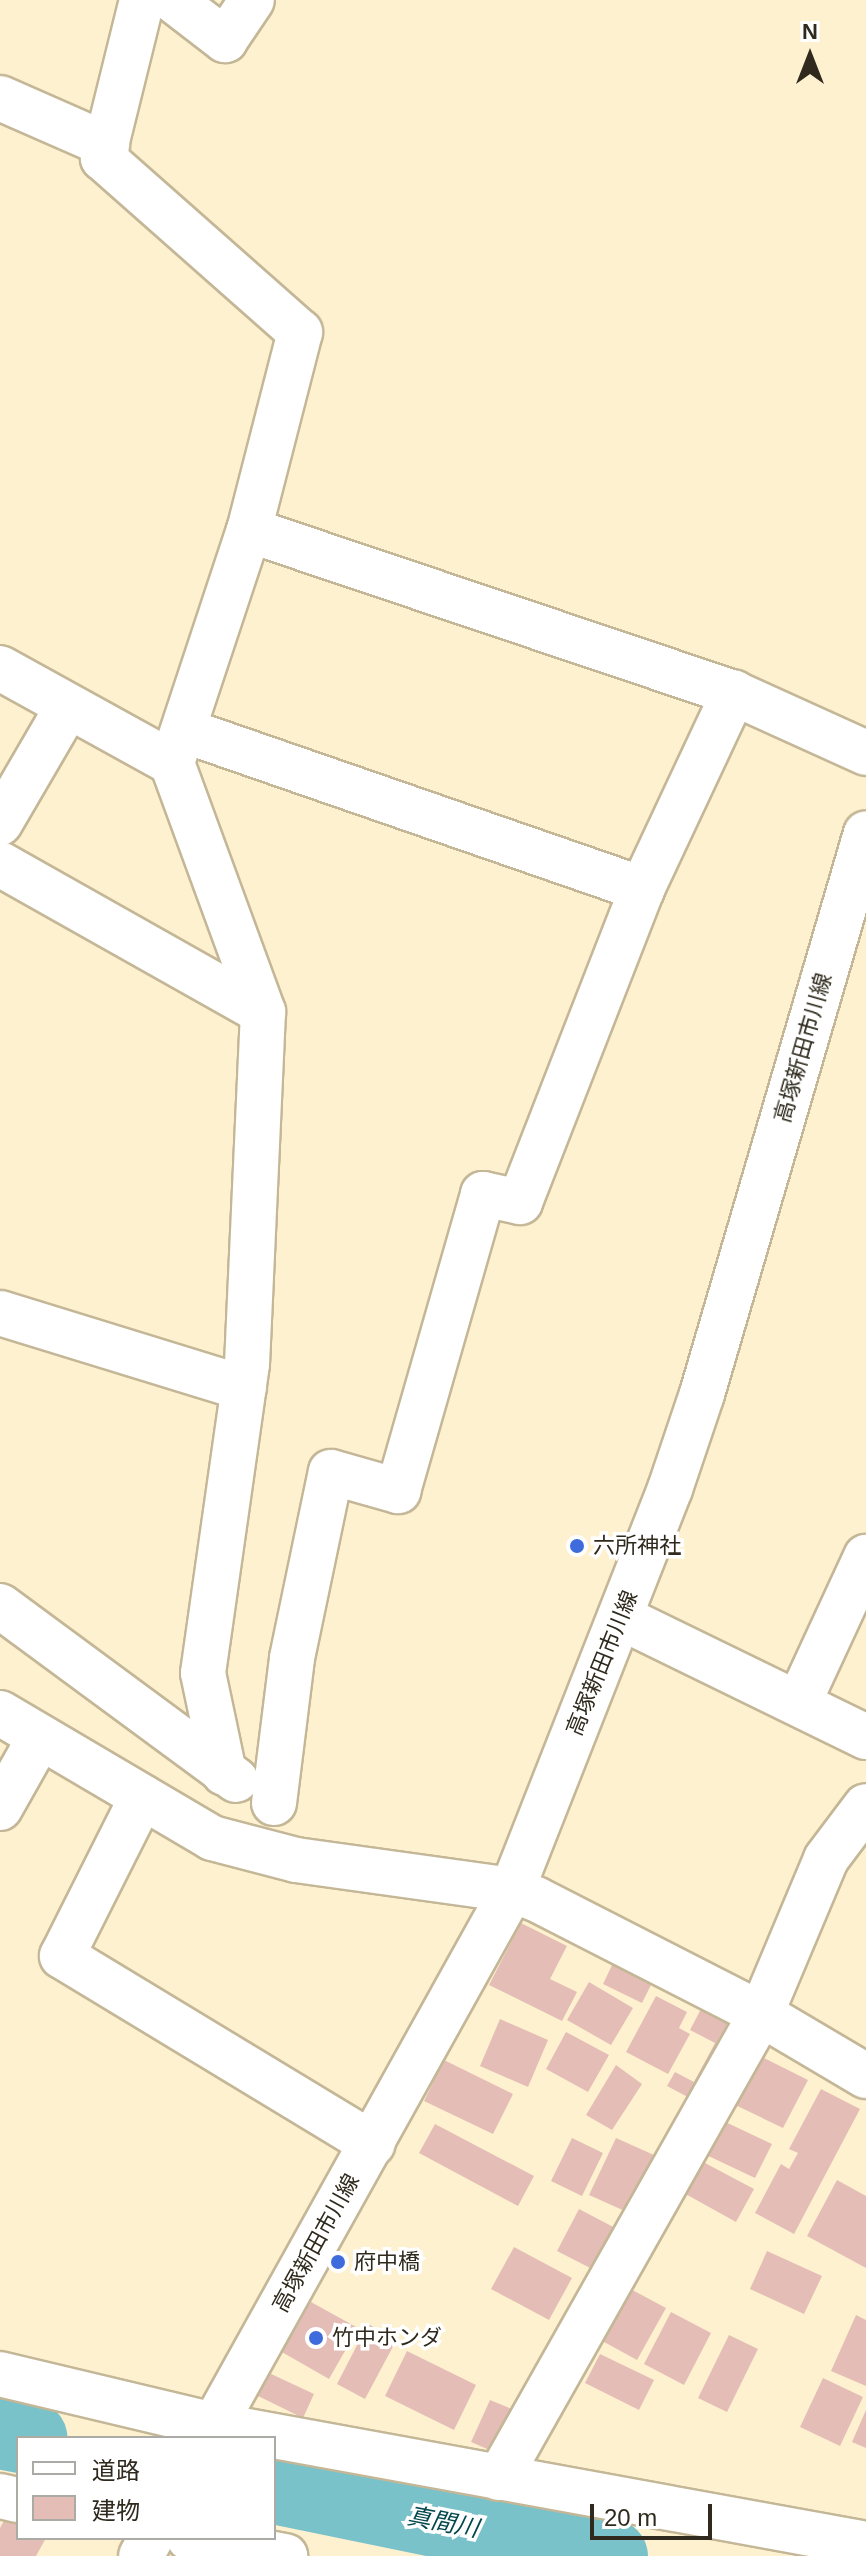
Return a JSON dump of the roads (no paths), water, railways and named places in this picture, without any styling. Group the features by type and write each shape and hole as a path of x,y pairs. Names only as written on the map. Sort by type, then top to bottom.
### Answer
{"street":[{"path":"142,0 103,158 300,332 249,530 179,747 263,1012 244,1388 203,1673 224,1773"},
{"path":"173,0 225,40 252,0"},
{"path":"0,98 107,145"},
{"path":"249,530 734,693 866,753"},
{"path":"0,668 68,706 179,747 642,889"},
{"path":"296,1860 274,1803 292,1658 331,1472 398,1491 483,1194 520,1202 642,889 734,693"},
{"path":"0,823 68,706"},
{"name":"高塚新田市川線","path":"210,2431 512,1890 620,1617 702,1394 866,833"},
{"path":"0,864 263,1012"},
{"path":"0,1313 244,1388"},
{"path":"799,1702 866,1557"},
{"path":"0,1606 224,1773 274,1803"},
{"path":"620,1617 866,1737"},
{"path":"0,1713 212,1838 296,1860 512,1890 761,2014 866,2076"},
{"path":"0,1808 40,1737"},
{"path":"142,1797 62,1956 372,2144"},
{"path":"499,2478 761,2014 826,1859 866,1806"},
{"path":"0,2374 210,2431 241,2436"},
{"path":"276,2442 866,2544"},
{"path":"200,2540 285,2556"}],"waterway":[{"name":"真間川","path":"0,2432 20,2436"},
{"name":"真間川","path":"276,2487 611,2556"}],"place":[{"name":"六所神社","path":"577,1546"},
{"name":"府中橋","path":"338,2262"},
{"name":"竹中ホンダ","path":"316,2338"}]}
